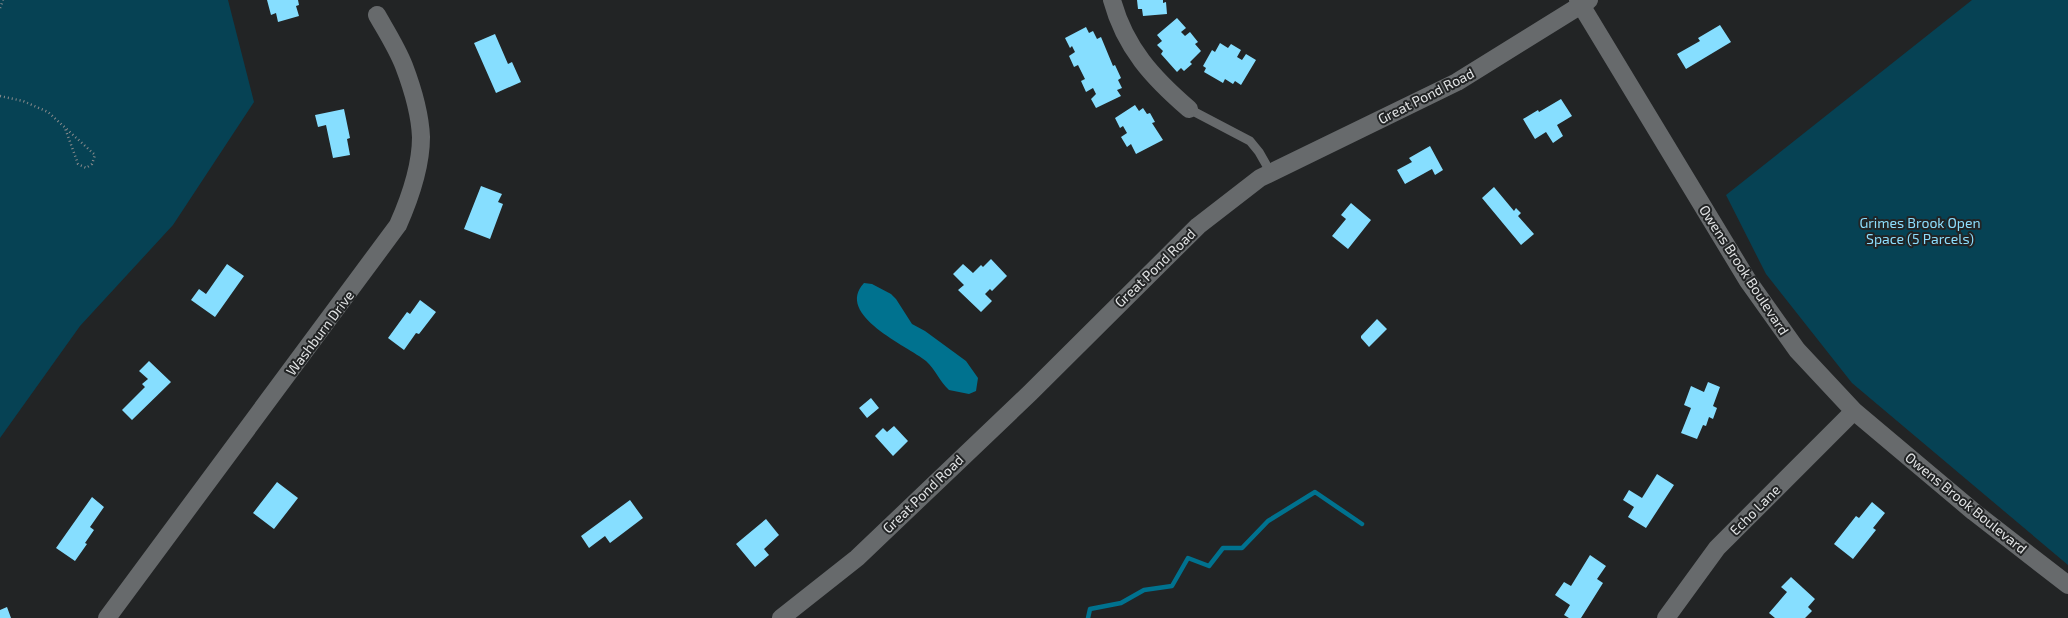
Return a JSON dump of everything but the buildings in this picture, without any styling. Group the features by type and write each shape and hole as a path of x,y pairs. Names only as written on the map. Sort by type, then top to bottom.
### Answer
{"street":[{"path":"1112,0 1133,48 1156,80 1189,109"},
{"name":"Great Pond Road","path":"781,618 856,558 1030,393 1198,226 1260,178 1457,82 1583,2"},
{"name":"Owens Brook Boulevard","path":"1583,2 1748,281 1797,350 1854,411 1974,512 2068,585"},
{"name":"Washburn Drive","path":"107,618 398,225 409,201 416,172 421,137 415,104 403,65 377,14"},
{"name":"Echo Lane","path":"1666,618 1718,548 1854,411"}],"lane":[{"path":"1189,109 1250,141 1259,152 1271,173"}],"path":[{"path":"0,8 3,0"},
{"path":"0,96 23,101 48,112 95,155 92,164 86,168 78,164 65,128"}],"green space":[{"path":"0,0 228,0 254,102 173,225 80,326 0,438"},
{"name":"Grimes Brook Open Space (5 Parcels)","path":"1972,0 2068,0 2068,565 1852,383 1766,274 1726,195"}],"shaded area":[{"path":"864,283 872,284 891,294 896,299 912,324 925,331 966,361 978,378 976,391 969,394 949,390 926,361 877,328 866,318 858,307 857,295"}],"waterway":[{"path":"1088,618 1090,609 1121,603 1144,590 1172,586 1188,558 1209,566 1223,548 1242,548 1268,521 1315,492 1362,524"}]}
